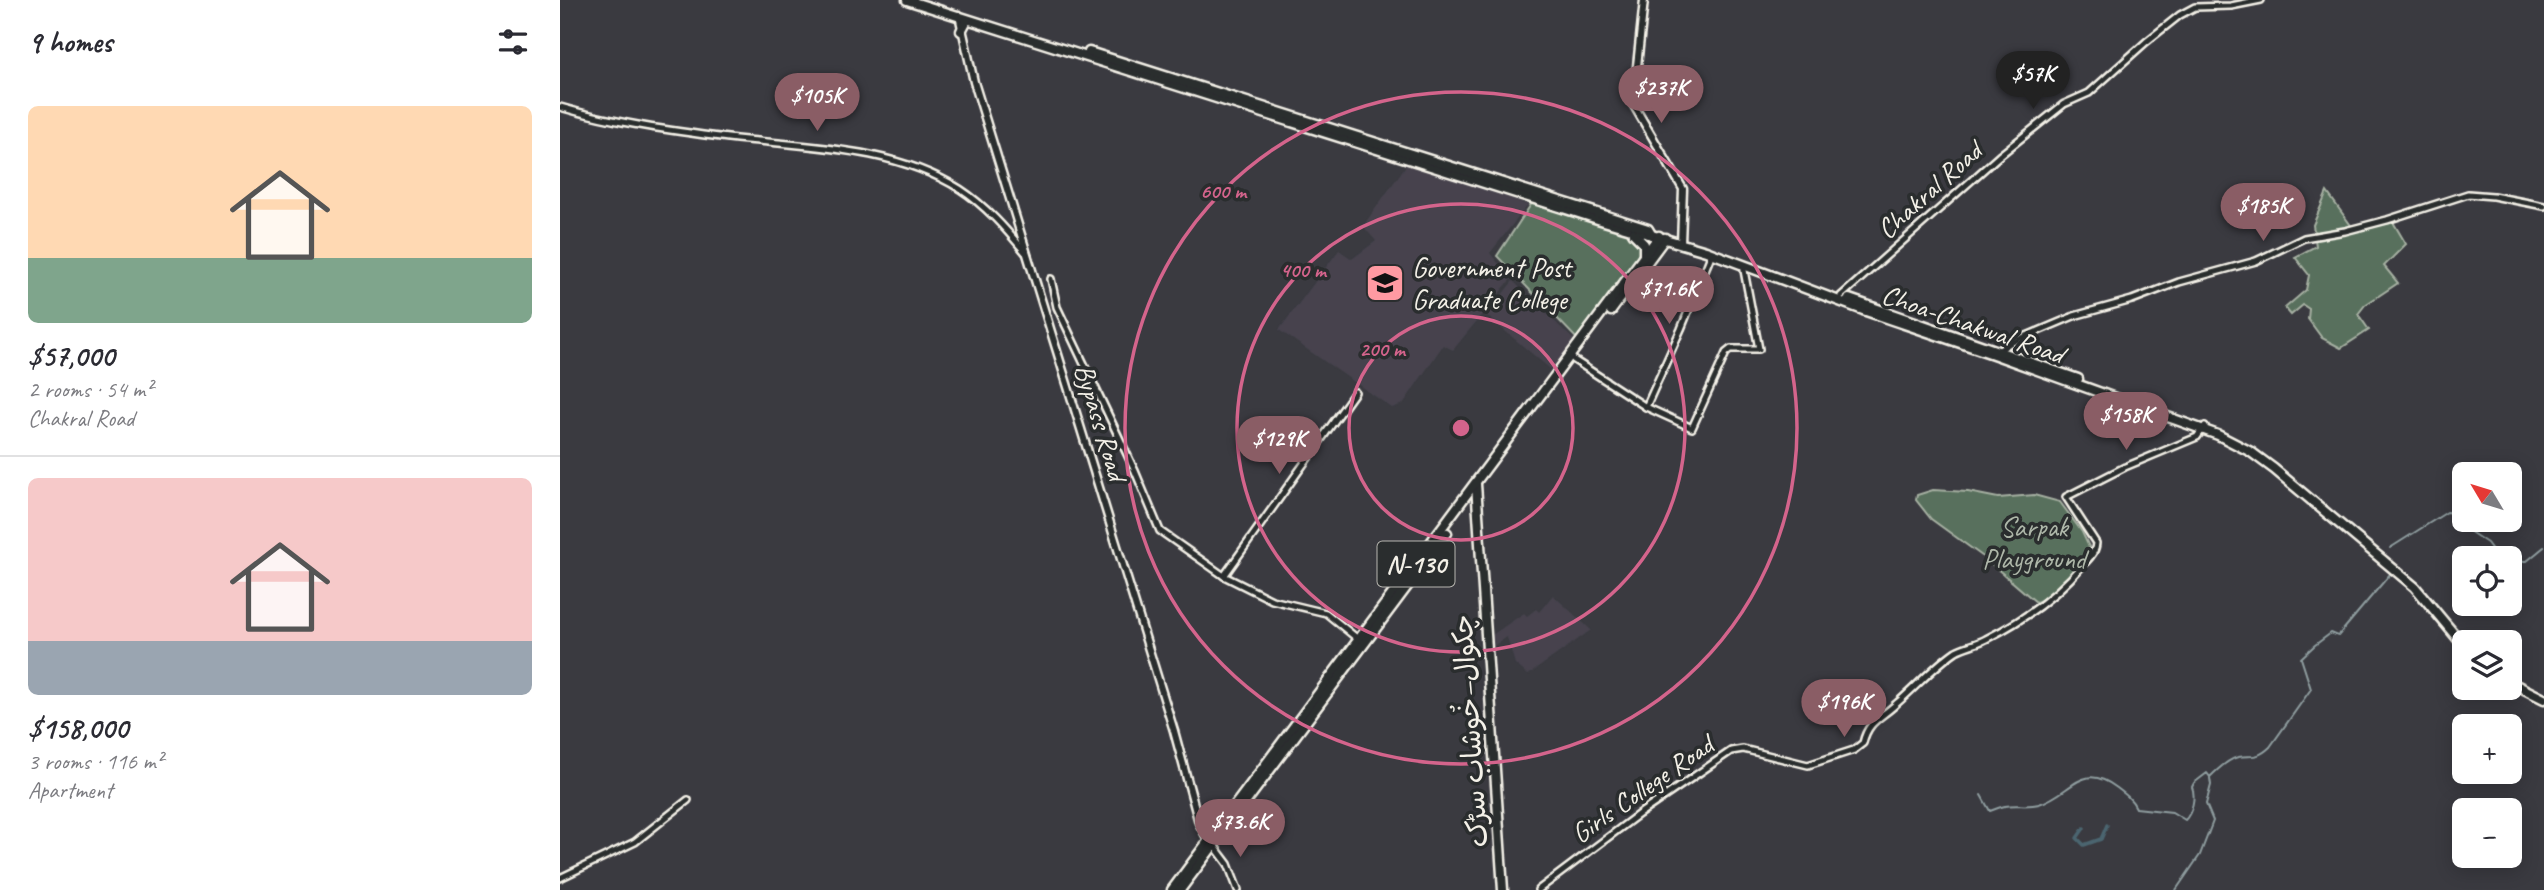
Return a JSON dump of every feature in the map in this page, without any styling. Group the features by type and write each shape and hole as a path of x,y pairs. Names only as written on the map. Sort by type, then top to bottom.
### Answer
{"highway":[{"path":"907,0 1621,227 1658,236"},
{"path":"923,0 961,17 1117,60 1421,155 1648,229 1658,236"},
{"path":"961,17 961,30"},
{"path":"1621,227 1642,240 1645,247 1644,256"},
{"name":"Choa-Chakwal Road","path":"1658,236 1712,253 1863,310 1996,352"},
{"name":"N-130","path":"1573,358 1658,236"},
{"name":"N-130","path":"1172,890 1443,533 1573,358 1658,236"},
{"path":"1747,266 1757,266 2246,444 2275,463 2381,555 2420,585 2454,630"},
{"path":"2204,428 2245,449 2274,469 2415,587 2453,630"},
{"name":"چکوال—خُوشاب سڑک","path":"1476,488 1503,890"},
{"name":"N-130","path":"1180,890 1211,841 1359,640 1443,533"},
{"path":"2522,691 2544,701"}],"main road":[{"path":"1644,0 1633,104 1683,189 1681,243"},
{"name":"Bypass Road","path":"961,30 974,82 1174,731 1199,823 1211,841"}],"street":[{"name":"Chakral Road","path":"1840,296 1999,156 2064,104 2089,93 2180,15 2195,8 2231,6 2261,0"},
{"path":"560,107 617,122 846,151 902,164 937,177 976,201 1027,254"},
{"path":"1996,352 2010,343 2068,318 2132,300 2179,282 2256,261 2304,238 2376,223 2468,194 2544,206"},
{"path":"1646,407 1712,253"},
{"path":"1573,358 1646,407 1692,428 1726,353 1731,349 1759,349 1747,266"},
{"path":"1051,279 1057,307 1135,471 1160,531 1224,576 1272,600 1326,613 1359,640"},
{"path":"1224,576 1355,391"},
{"name":"Girls College Road","path":"1538,890 1639,814 1731,751 1743,749 1808,765 1854,750 1863,743 1866,729 1923,681 1939,663 1960,649 1984,640 2032,613 2052,598 2080,569 2096,549 2096,543 2066,498 2125,467 2197,437 2204,428"},
{"path":"560,878 635,842 688,800"},
{"path":"1211,841 1228,864 1238,890"}],"shaded area":[{"path":"1407,164 1490,189 1528,205 1490,253 1511,279 1453,350 1443,345 1403,404 1392,408 1279,330 1339,250 1352,259 1376,241 1363,226"},
{"path":"1513,281 1577,343 1554,372 1486,315"},
{"path":"1553,595 1591,630 1528,675 1515,664 1507,637 1492,647 1489,637 1524,613 1527,616 1536,609 1539,612"}],"green space":[{"path":"2327,192 2355,231 2393,222 2406,244 2384,266 2398,283 2365,305 2358,314 2369,330 2341,348 2322,338 2308,319 2309,309 2303,305 2291,315 2285,308 2306,290 2309,275 2295,257 2316,246 2313,225"},
{"path":"1532,203 1648,238 1648,244 1578,340 1497,256"},
{"name":"Sarpak Playground","path":"1933,490 1968,492 1998,498 2034,495 2060,502 2082,532 2089,547 2066,579 2036,602 1982,556 1931,519 1916,500 1917,495"}],"waterway":[{"path":"2390,548 2447,512 2456,515 2466,529 2489,546"},
{"path":"2522,561 2527,561 2544,547"},
{"path":"1981,795 1990,811 2005,806 2035,805 2085,778 2094,777 2117,788 2136,808 2172,812 2185,820 2193,805 2194,783 2207,773 2210,777 2234,758 2258,755 2270,747 2311,689 2301,658 2331,633 2338,636 2391,573"},
{"path":"2176,890 2200,855 2213,821 2206,804 2210,778"},
{"path":"2084,828 2077,838 2084,845 2101,839 2107,825"}],"place":[{"name":"Government Post Graduate College","path":"1385,283"}]}
